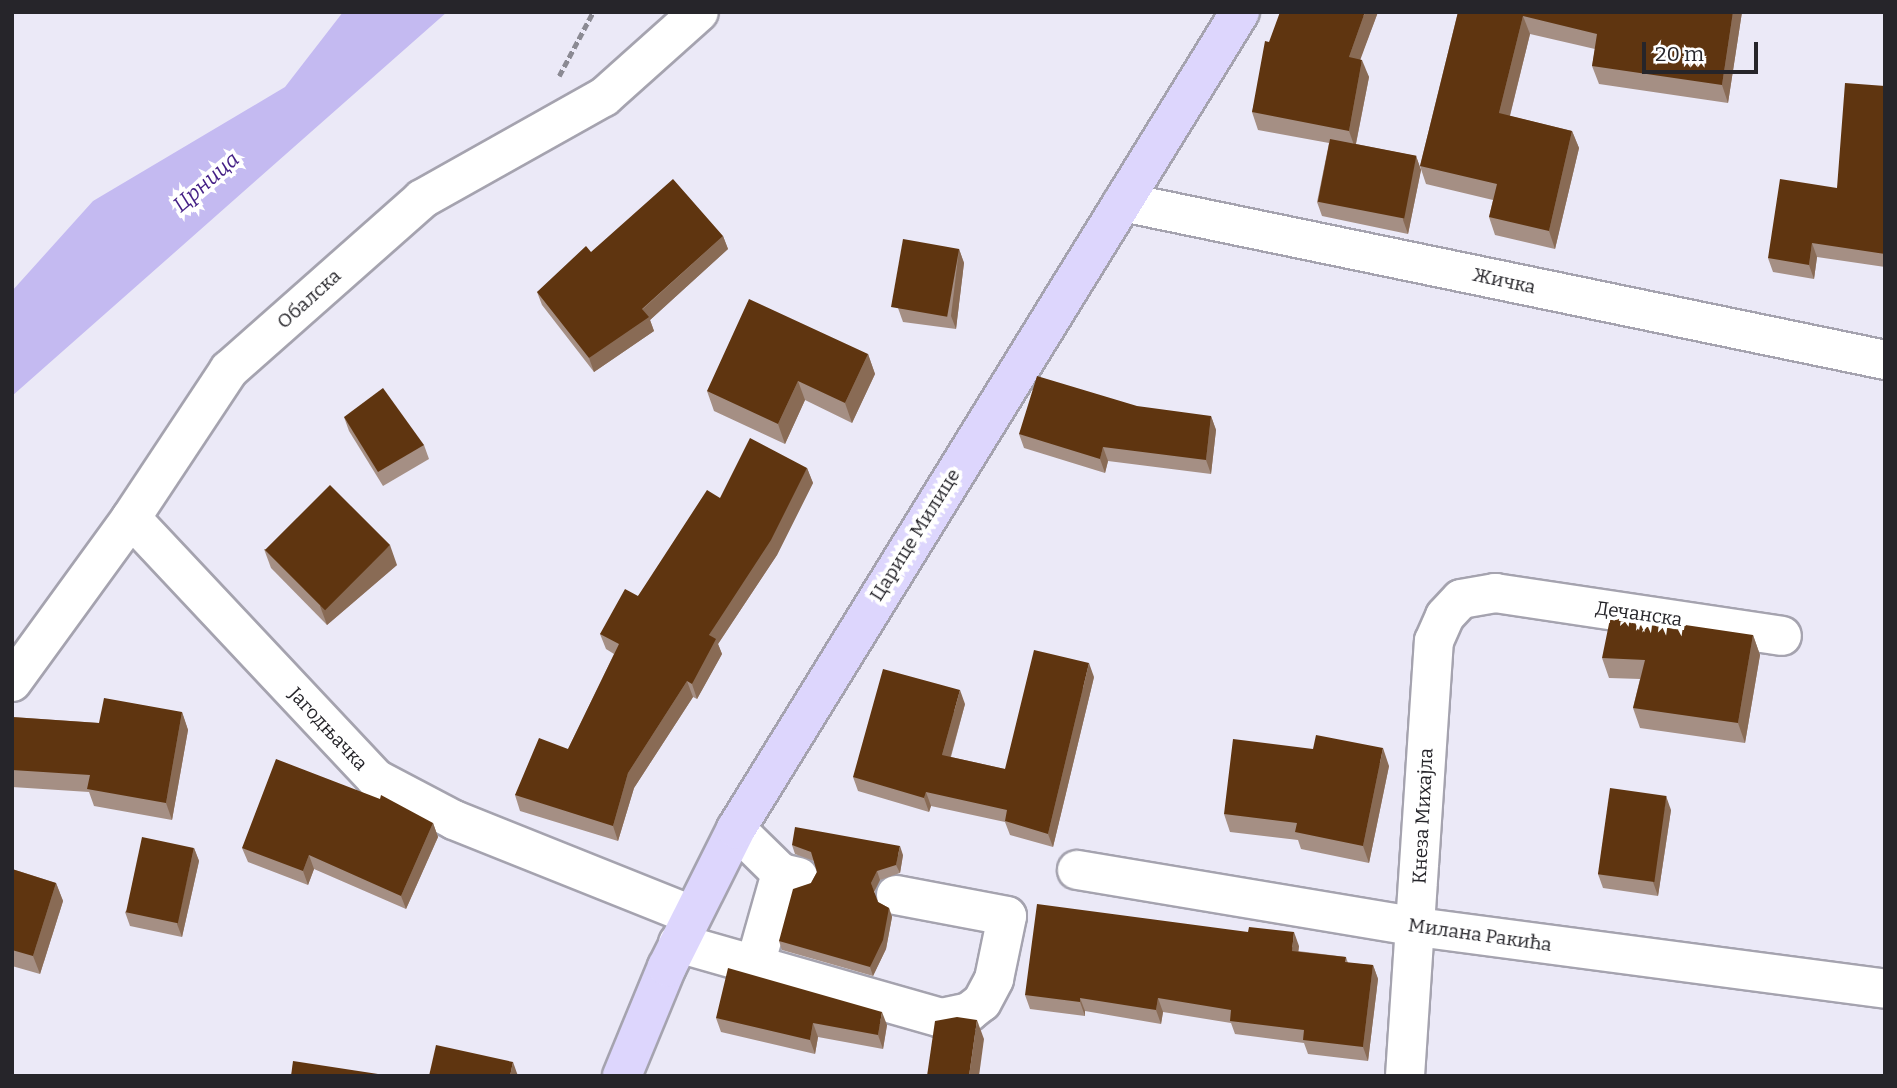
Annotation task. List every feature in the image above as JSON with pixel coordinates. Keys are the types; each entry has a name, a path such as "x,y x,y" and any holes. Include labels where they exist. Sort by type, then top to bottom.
{"main road":[{"name":"Царице Милице","path":"622,1076 685,929 736,829 1240,12"}],"street":[{"name":"Обалска","path":"12,682 131,519 229,370 422,199 604,97 699,12"},
{"name":"Жичка","path":"1123,202 1885,360"},
{"name":"Јагодњачка","path":"131,519 376,779 454,820 755,965 941,1018 969,1012 982,1002 994,979 1007,916 896,895"},
{"name":"Дечанска","path":"1495,593 1782,636"},
{"name":"Кнеза Михајла","path":"1405,1076 1434,640 1445,616 1461,599 1495,593"},
{"path":"736,829 790,875 755,965"},
{"name":"Милана Ракића","path":"1077,870 1417,927 1885,989"}],"path":[{"path":"548,128 551,89 578,48 593,12"}],"water":[{"name":"Црница","path":"343,12 447,12 12,396 12,291 93,201 285,87"}],"building":[{"path":"1280,12 1365,12 1349,57 1362,60 1349,131 1252,112 1265,41 1269,42"},
{"path":"1458,12 1733,12 1722,85 1592,66 1597,34 1523,16 1499,113 1572,131 1549,231 1489,217 1497,184 1420,166"},
{"path":"1845,83 1885,86 1885,254 1812,243 1809,265 1768,258 1780,179 1837,188"},
{"path":"1330,139 1416,156 1404,219 1318,202"},
{"path":"673,179 723,236 642,309 649,317 589,358 537,292 586,246 591,252"},
{"path":"903,239 959,249 947,317 891,307"},
{"path":"749,299 868,354 845,403 798,381 778,424 707,391"},
{"path":"1037,376 1137,406 1211,416 1206,460 1103,447 1100,459 1019,434"},
{"path":"383,388 424,445 378,472 344,417"},
{"path":"750,438 807,468 771,540 709,635 716,639 692,684 687,681 628,773 613,826 515,795 539,738 568,749 619,644 600,634 625,589 638,596 707,490 720,498"},
{"path":"330,485 390,545 325,610 265,550"},
{"path":"1611,614 1753,635 1738,723 1633,708 1645,660 1602,658"},
{"path":"1034,650 1089,663 1048,834 1005,821 1007,810 926,792 924,798 853,777 883,669 960,690 942,755 1005,769"},
{"path":"104,698 182,712 166,803 87,789 90,775 12,770 12,717 99,723"},
{"path":"1316,735 1383,748 1363,846 1295,832 1297,823 1224,814 1233,739 1313,749"},
{"path":"276,759 380,799 381,795 433,823 401,896 309,855 303,871 242,848"},
{"path":"1610,788 1666,796 1654,882 1598,874"},
{"path":"795,827 900,846 896,865 877,871 871,883 878,902 889,908 883,940 870,967 779,941 793,889 811,883 817,872 811,852 792,845"},
{"path":"142,837 194,848 178,923 126,912"},
{"path":"12,869 56,883 33,956 12,950"},
{"path":"1037,904 1248,932 1249,927 1294,932 1292,951 1346,957 1345,962 1373,965 1363,1047 1303,1040 1304,1030 1230,1021 1231,1010 1158,998 1156,1010 1080,998 1080,1002 1025,995"},
{"path":"728,968 882,1012 878,1035 813,1023 810,1040 716,1018"},
{"path":"957,1017 977,1020 969,1076 927,1076 935,1021"},
{"path":"436,1045 513,1062 510,1076 429,1076"},
{"path":"293,1061 391,1076 291,1076"}]}
